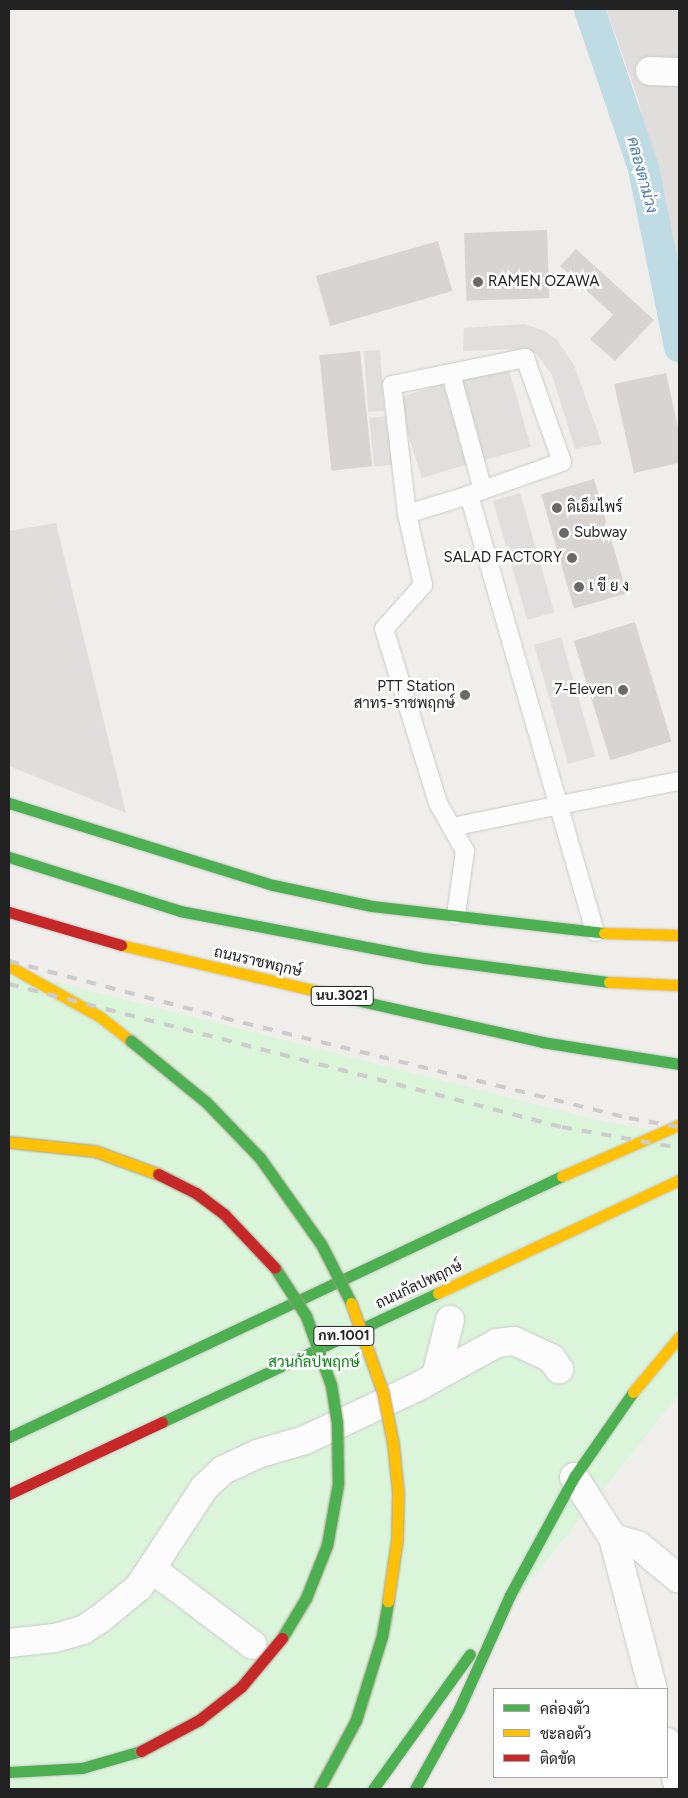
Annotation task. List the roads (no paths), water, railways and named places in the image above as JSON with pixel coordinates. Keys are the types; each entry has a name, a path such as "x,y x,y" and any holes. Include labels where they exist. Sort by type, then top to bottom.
{"main road":[{"path":"9,802 273,885 372,906 595,932 679,935"},
{"path":"9,857 180,912 404,954 616,982 679,985"},
{"name":"ถนนราชพฤกษ์","path":"9,912 137,950 542,1042 679,1064"},
{"path":"9,966 92,1012 206,1102 260,1158 283,1188 321,1244 356,1312 383,1393 393,1444 398,1492 397,1539 382,1636 356,1720 319,1789"},
{"path":"9,1437 588,1163 679,1125"},
{"path":"9,1142 95,1152 142,1166 196,1193 224,1214 269,1259 306,1316 330,1384 337,1423 337,1492 327,1544 306,1598 277,1647 235,1693 199,1720 141,1751 82,1768 9,1772"},
{"name":"ถนนกัลปพฤกษ์","path":"9,1494 679,1180"},
{"path":"415,1789 459,1708 510,1595 574,1477 617,1411 679,1337"},
{"path":"373,1789 510,1595"}],"street":[{"path":"650,71 679,72"},
{"path":"436,1376 450,1320"},
{"path":"9,1643 55,1638 83,1630 139,1587 204,1488 223,1470 257,1454 305,1440 505,1341 514,1341 551,1358 559,1369"},
{"path":"574,1477 613,1538 653,1688"},
{"path":"613,1538 638,1544 679,1579"},
{"path":"152,1569 253,1645"},
{"path":"668,1746 679,1789"}],"lane":[{"path":"407,514 562,462 525,358 392,385 407,514 423,586 384,629 438,803 465,851 456,916"},
{"path":"450,374 476,492 558,806 595,932"},
{"path":"452,828 679,781"}],"waterway":[{"name":"คลองตาม่วง","path":"589,9 643,168 679,346"}],"railway":[{"path":"9,961 224,1018 629,1118 679,1127"},
{"path":"9,984 562,1127 679,1148"}],"place":[{"name":"RAMEN OZAWA","path":"478,282"},
{"name":"ดิเอ็มไพร์","path":"557,508"},
{"name":"Subway","path":"564,533"},
{"name":"SALAD FACTORY","path":"572,558"},
{"name":"เ ขี ย ง","path":"579,587"},
{"name":"7-Eleven","path":"623,690"},
{"name":"PTT Station สาทร-ราชพฤกษ์","path":"465,695"}],"park label":[{"name":"สวนกัลปพฤกษ์","path":"314,1363"}]}
